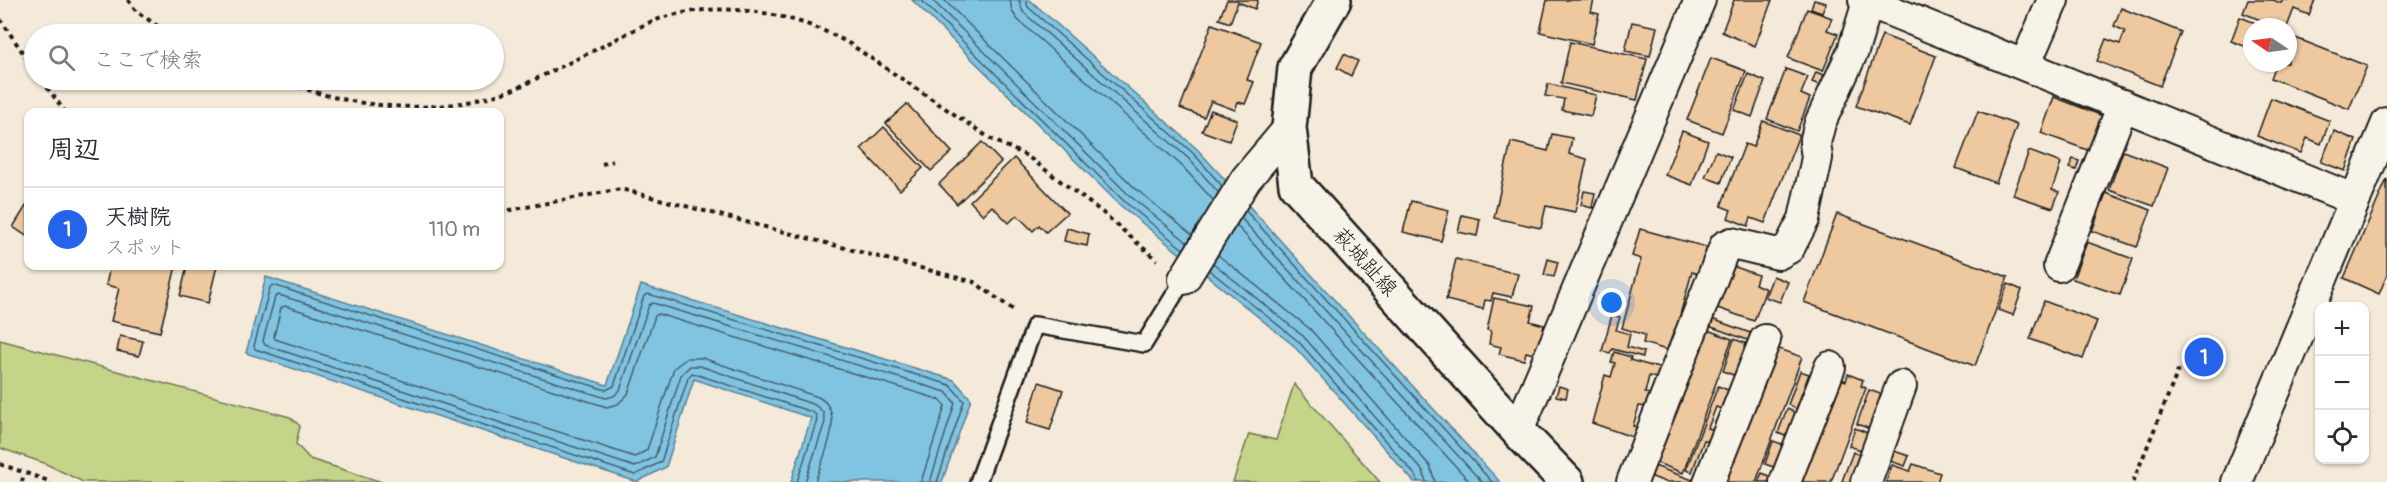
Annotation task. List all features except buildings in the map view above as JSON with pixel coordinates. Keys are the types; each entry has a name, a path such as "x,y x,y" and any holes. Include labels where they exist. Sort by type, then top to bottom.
{"main road":[{"name":"萩城趾線","path":"1334,0 1295,68 1289,128 1296,185 1518,431 1567,482"}],"street":[{"path":"1518,431 1700,0"},
{"path":"2025,66 2053,0"},
{"path":"1632,482 1725,246 1732,243 1778,254 1789,248 1804,219 1817,158 1815,143 1820,123 1853,51 1866,1 2355,200"},
{"path":"2059,266 2124,105"},
{"path":"2237,482 2387,123"},
{"path":"1182,282 1246,179 1289,128"},
{"path":"1709,482 1765,340"},
{"path":"1785,482 1830,367"},
{"path":"1866,482 1901,386"}],"lane":[{"path":"978,482 1035,325 1144,344 1182,282"}],"path":[{"path":"128,0 136,11 155,24"},
{"path":"306,90 363,104 430,106 492,98 664,17 701,9 729,9 763,13 831,33 991,139 1027,156 1102,212 1182,282"},
{"path":"0,19 24,54"},
{"path":"49,90 62,108"},
{"path":"602,164 613,161"},
{"path":"504,211 621,189 974,282 1035,325"},
{"path":"2133,482 2180,366"},
{"path":"0,464 51,482"},
{"path":"22,482 24,474"}],"green space":[{"path":"0,340 290,417 300,426 296,444 310,459 382,482 83,482 44,463 0,448"},
{"path":"1294,384 1380,482 1233,482 1249,434 1276,440"}],"water":[{"path":"912,0 1030,0 1198,150 1500,482 1414,482 1293,345 1121,206"},
{"path":"266,277 607,385 641,285 954,380 971,399 942,482 791,482 811,418 694,379 666,467 637,482 246,353"}],"place":[{"name":"天樹院","path":"2204,357"}]}
